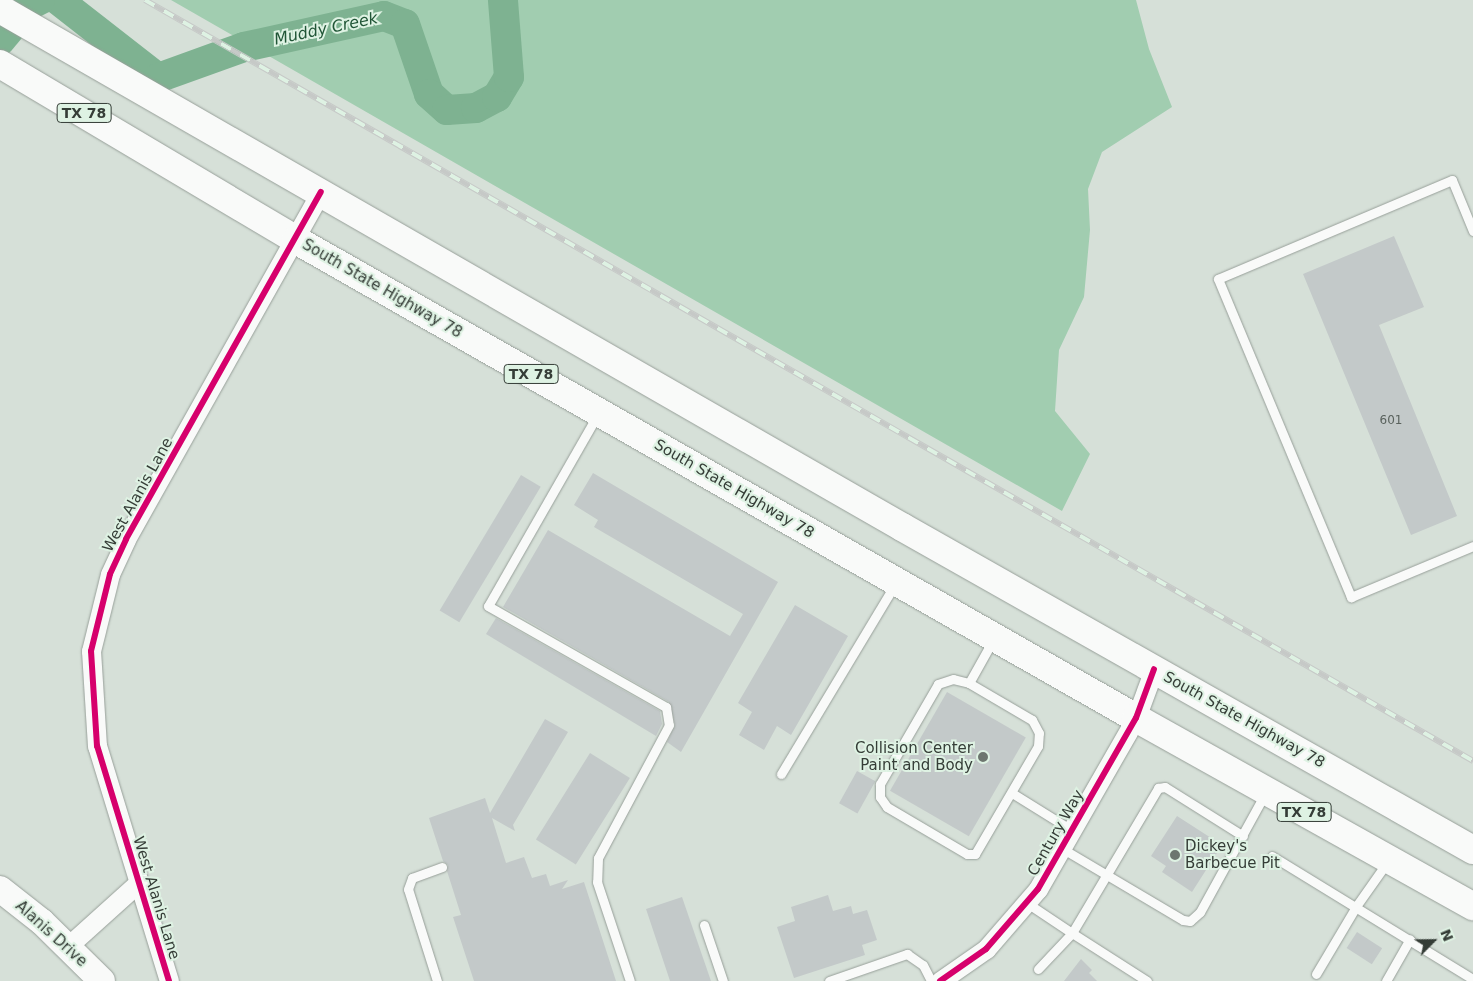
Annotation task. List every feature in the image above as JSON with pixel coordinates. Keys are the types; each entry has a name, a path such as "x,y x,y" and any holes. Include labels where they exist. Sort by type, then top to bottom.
{"main road":[{"name":"South State Highway 78","path":"0,9 1473,850"},
{"name":"South State Highway 78","path":"0,64 296,240 1136,718 1473,906"},
{"name":"Alanis Drive","path":"0,889 67,947 102,981"}],"street":[{"name":"West Alanis Lane","path":"168,981 97,746 91,651 100,606 110,574 126,539 296,240 321,192"},
{"name":"Century Way","path":"940,981 986,949 1028,903 1063,849 1136,718 1154,669"},
{"name":"West Alanis Lane","path":"67,947 138,883"}],"lane":[{"path":"1473,231 1452,180 1218,279 1351,597 1473,546"},
{"path":"599,412 488,606 666,707 669,725 598,858 597,882 630,981"},
{"path":"781,774 896,582"},
{"path":"969,683 995,638"},
{"path":"953,680 969,683 1032,720 1039,733 1038,746 975,854 967,854 887,807 880,797 880,784 938,684 953,680"},
{"path":"1038,969 1072,933 1158,788 1165,787 1242,836"},
{"path":"1063,849 1183,920 1190,921 1200,912 1267,791"},
{"path":"1012,793 1073,830"},
{"path":"1272,856 1357,905 1473,980"},
{"path":"1316,974 1357,905 1389,859"},
{"path":"437,981 408,889 412,878 442,867"},
{"path":"1028,903 1147,981"},
{"path":"704,925 723,981"},
{"path":"1386,981 1410,939"},
{"path":"829,981 907,954 922,965 931,981"}],"green space":[{"path":"171,0 1136,0 1149,49 1172,107 1102,152 1088,189 1090,230 1084,297 1059,350 1055,411 1090,454 1062,511"}],"building":[{"path":"1394,236 1424,307 1379,325 1457,516 1411,535 1303,274"},
{"path":"593,473 778,582 681,752 667,742 675,725 669,702 503,607 548,530 730,636 743,614 594,527 598,520 574,505"},
{"path":"521,475 541,487 459,622 440,610"},
{"path":"795,605 848,636 791,735 777,726 764,750 739,735 752,712 738,703"},
{"path":"496,618 660,711 662,724 656,736 486,634"},
{"path":"947,692 1026,738 969,836 890,791"},
{"path":"545,719 568,732 513,825 515,831 492,818 506,863 524,857 532,878 546,874 550,886 568,880 562,889 584,882 616,981 474,981 453,917 461,915 447,871 448,865 443,861 429,818 485,798 490,813"},
{"path":"590,753 630,778 576,864 536,840"},
{"path":"857,771 875,781 857,814 839,803"},
{"path":"1177,816 1222,845 1192,892 1162,872 1166,866 1151,856"},
{"path":"828,895 833,911 851,906 853,914 867,910 877,940 862,945 865,955 794,978 777,927 795,921 791,907"},
{"path":"682,897 711,981 670,981 646,909"},
{"path":"1357,932 1382,948 1372,964 1347,948"},
{"path":"1081,959 1092,970 1089,973 1097,981 1064,981"}],"waterway":[{"name":"Muddy Creek","path":"0,41 30,5 40,0"},
{"name":"Muddy Creek","path":"58,0 158,78 244,47 384,16 405,24 429,94 447,110 476,108 497,97 509,77 503,0"}],"railway":[{"path":"145,0 1473,761"}],"cycle path":[{"path":"169,981 97,746 91,651 110,574 126,539 321,192"},
{"path":"940,981 986,949 1038,889 1136,718 1154,669"}],"place":[{"name":"Collision Center Paint and Body","path":"983,757"},
{"name":"Dickey's Barbecue Pit","path":"1175,855"}]}
